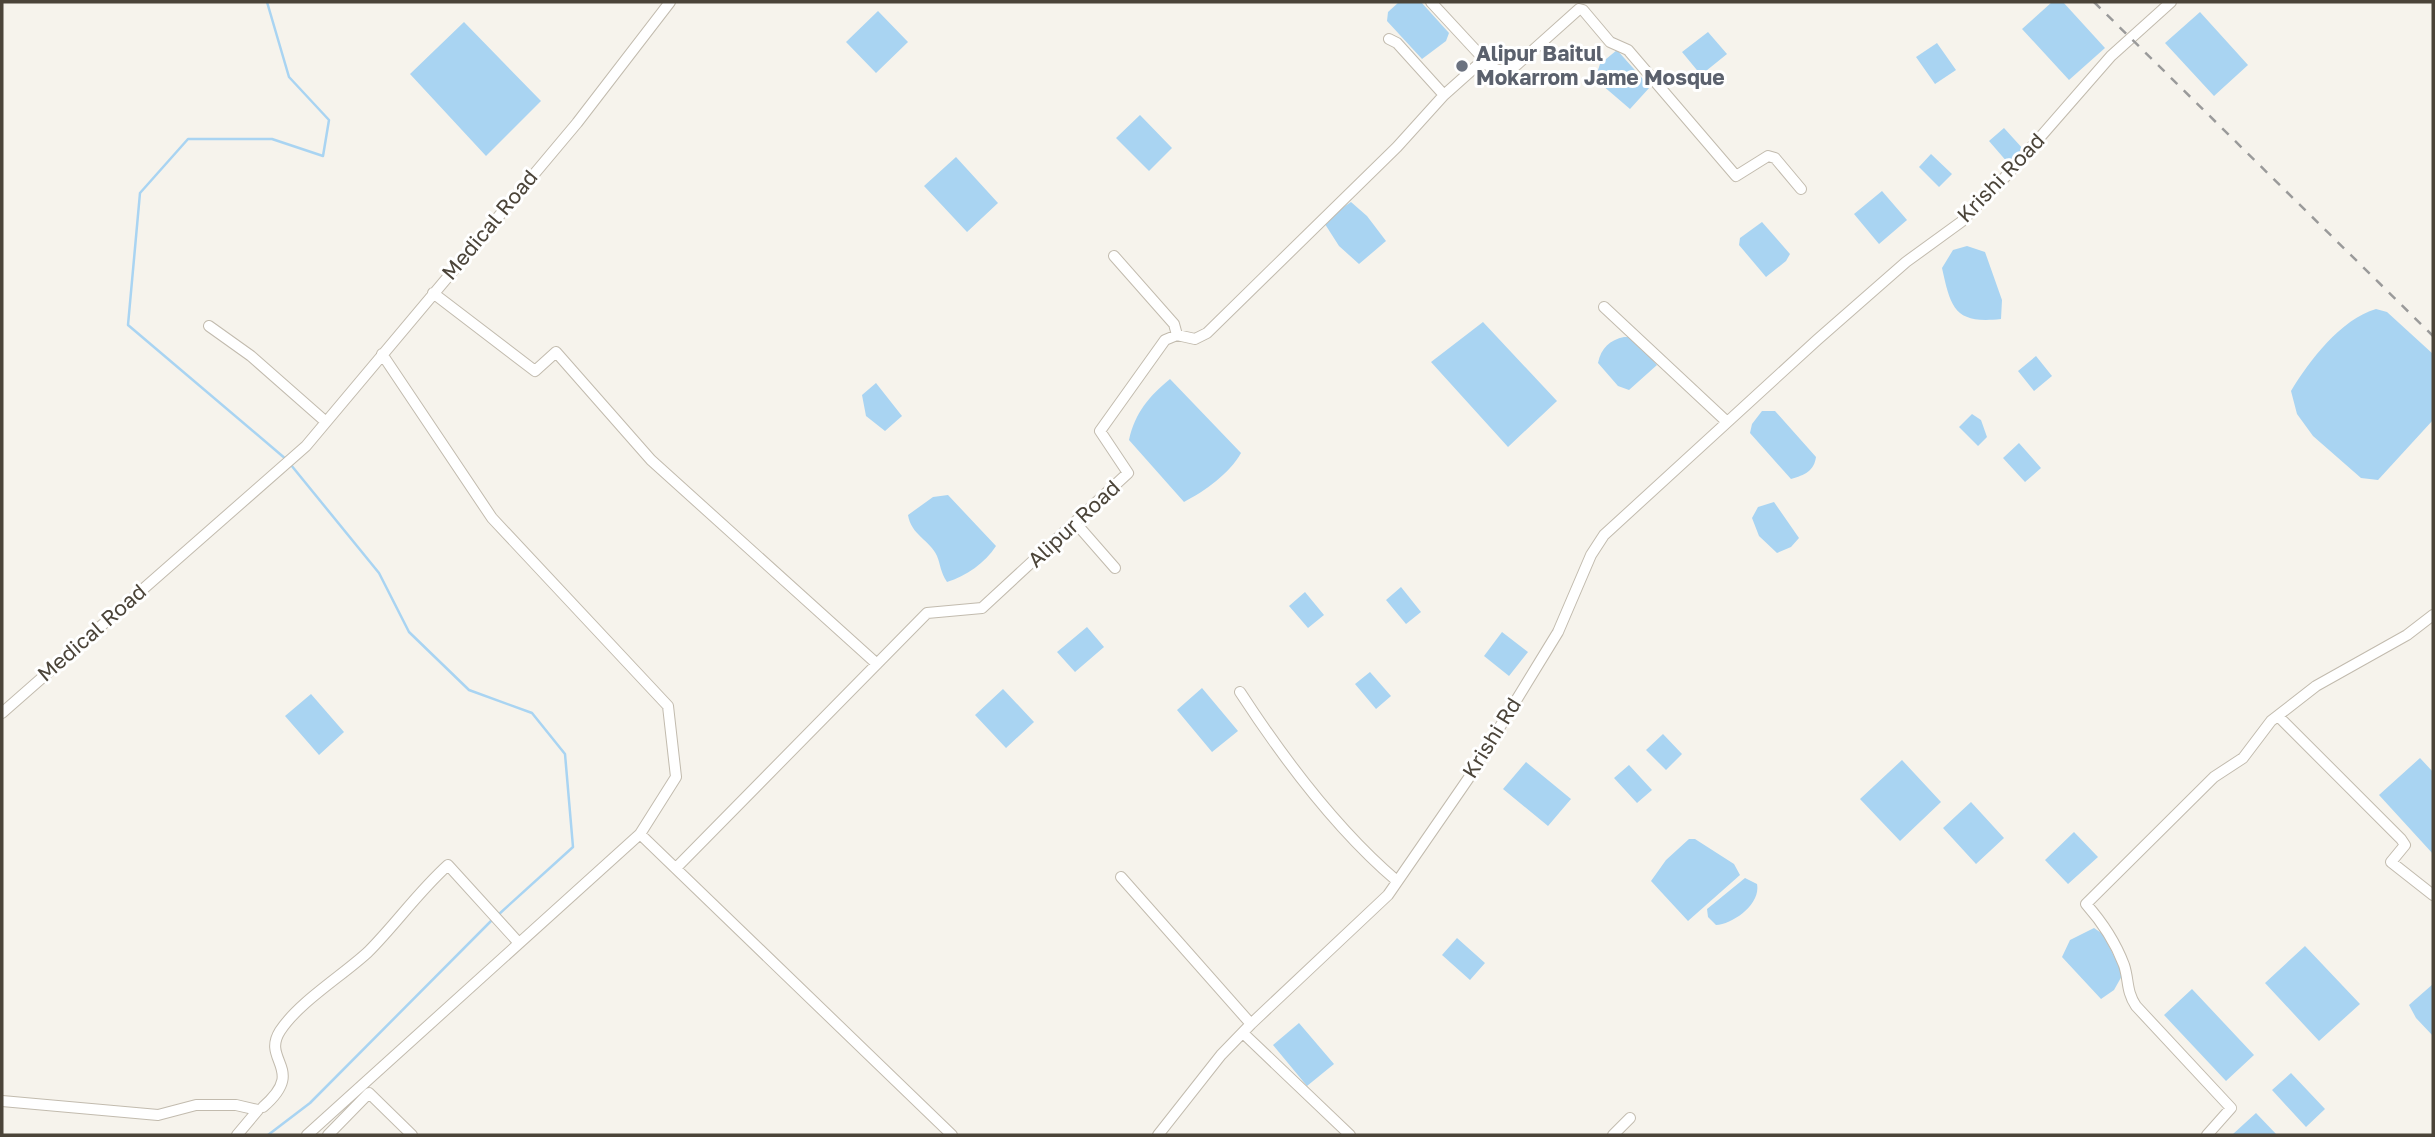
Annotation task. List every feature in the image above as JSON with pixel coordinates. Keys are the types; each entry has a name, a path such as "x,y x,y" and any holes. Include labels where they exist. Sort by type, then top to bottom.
{"street":[{"name":"Medical Road","path":"2,713 306,446 577,123 670,2"},
{"path":"1114,256 1174,324 1177,335 1195,339 1207,333 1397,146 1444,95 1481,62 1481,56 1431,2"},
{"name":"Krishi Road","path":"1817,340 1906,262 1961,222 2008,174 2111,56 2171,2"},
{"path":"1481,62 1498,70 1511,69 1579,9 1583,10 1610,42 1628,50 1736,176 1768,156 1775,158 1801,189"},
{"path":"1389,39 1397,43 1444,95"},
{"path":"433,293 535,371 556,352 651,460 877,664"},
{"path":"1604,307 1726,421"},
{"path":"209,326 251,356 326,422"},
{"name":"Alipur Road","path":"676,868 927,613 982,608 1128,473 1100,431 1155,352 1166,340 1177,335"},
{"name":"Krishi Rd","path":"1158,1135 1221,1055 1388,895 1468,779 1558,632 1591,555 1604,535 1817,340"},
{"path":"307,1135 640,834 676,777 668,706 492,519 382,354"},
{"path":"1073,524 1080,528 1115,568"},
{"path":"2207,1135 2231,1108 2148,1021 2131,998 2121,958 2105,925 2086,904 2214,777 2243,758 2278,716 2316,686 2407,635 2433,615"},
{"path":"1240,692 1276,748 1305,784 1397,881"},
{"path":"2278,716 2401,839 2405,845 2391,862 2433,895"},
{"path":"640,834 951,1135"},
{"path":"263,1107 279,1093 284,1082 275,1044 279,1033 292,1016 370,949 431,880 448,865 487,905 518,943"},
{"path":"1121,877 1247,1028 1350,1135"},
{"path":"328,1135 369,1093 412,1135"},
{"path":"2,1101 158,1115 196,1105 236,1105 257,1110 237,1135"},
{"path":"1613,1135 1630,1118"}],"water":[{"path":"1399,2 1421,2 1449,33 1446,41 1422,59 1387,21 1388,12"},
{"path":"2052,2 2063,2 2105,48 2069,80 2022,29"},
{"path":"878,11 908,42 876,73 846,42"},
{"path":"2200,12 2248,65 2214,96 2165,43"},
{"path":"464,22 541,101 486,156 410,74"},
{"path":"1708,32 1727,54 1701,75 1682,52"},
{"path":"1937,43 1956,70 1935,84 1916,57"},
{"path":"1617,50 1650,87 1630,109 1595,79 1600,64"},
{"path":"1140,115 1172,148 1149,171 1116,138"},
{"path":"2004,128 2024,150 2008,163 1989,141"},
{"path":"1931,154 1952,174 1939,187 1919,167"},
{"path":"956,157 998,203 967,232 924,186"},
{"path":"1882,191 1907,220 1879,244 1854,214"},
{"path":"1351,202 1367,216 1386,241 1359,264 1339,246 1323,221"},
{"path":"1762,222 1790,254 1786,261 1766,277 1739,245 1740,238"},
{"path":"1967,246 1985,252 2002,300 2001,319 1986,320 1964,316 1952,303 1942,268 1953,250"},
{"path":"2376,309 2387,312 2433,354 2433,420 2378,480 2361,478 2313,436 2297,414 2291,391 2307,367 2338,331 2363,314"},
{"path":"1483,322 1557,401 1508,447 1431,362"},
{"path":"1624,337 1632,337 1657,365 1629,390 1618,386 1598,363 1607,346"},
{"path":"2036,356 2052,376 2034,391 2018,371"},
{"path":"1170,379 1241,453 1216,481 1184,502 1129,440 1135,421 1144,406"},
{"path":"876,383 902,416 885,431 866,416 862,395"},
{"path":"1762,411 1775,411 1816,457 1808,472 1791,479 1750,433 1752,424"},
{"path":"1972,414 1981,420 1987,437 1978,446 1959,427"},
{"path":"2019,443 2041,468 2025,482 2003,458"},
{"path":"948,495 996,546 974,568 947,582 934,550 913,528 908,515 933,497"},
{"path":"1774,502 1799,538 1791,547 1777,553 1759,536 1752,518 1758,507"},
{"path":"1401,587 1421,612 1406,624 1386,600"},
{"path":"1305,592 1324,615 1308,628 1289,606"},
{"path":"1087,627 1104,647 1075,672 1057,652"},
{"path":"1502,632 1528,652 1509,676 1484,656"},
{"path":"1370,672 1391,696 1376,709 1355,684"},
{"path":"1202,688 1238,731 1212,752 1177,710"},
{"path":"1003,689 1034,722 1006,748 975,715"},
{"path":"311,694 344,732 319,755 285,716"},
{"path":"1663,734 1682,754 1666,770 1646,750"},
{"path":"2420,758 2433,772 2433,854 2379,795"},
{"path":"1902,760 1941,802 1900,841 1860,799"},
{"path":"1526,762 1571,799 1548,826 1503,789"},
{"path":"1629,765 1652,790 1637,803 1614,778"},
{"path":"1971,802 2004,838 1976,864 1943,828"},
{"path":"2074,832 2098,857 2068,884 2045,860"},
{"path":"1689,839 1695,839 1734,864 1740,875 1688,921 1651,881 1666,860"},
{"path":"1745,878 1757,884 1755,899 1737,917 1716,925 1708,917 1707,909"},
{"path":"2094,928 2103,934 2123,974 2114,990 2101,999 2062,957 2070,940"},
{"path":"1457,938 1485,963 1470,980 1442,955"},
{"path":"2305,946 2360,1004 2319,1041 2265,983"},
{"path":"2433,984 2433,1036 2416,1018 2409,1005"},
{"path":"2192,989 2254,1055 2226,1081 2164,1015"},
{"path":"1299,1023 1334,1064 1307,1086 1273,1045"},
{"path":"2291,1073 2325,1109 2306,1127 2272,1090"},
{"path":"2256,1113 2277,1135 2233,1134"}],"waterway":[{"path":"267,2 289,77 329,120 323,156 272,139 188,139 140,193 128,325 287,460"},
{"path":"291,465 379,573 409,632 469,690 532,713 565,754 573,847 498,915"},
{"path":"268,1135 310,1103 493,919"}],"railway":[{"path":"2094,2 2433,336"}],"place":[{"name":"Alipur Baitul Mokarrom Jame Mosque","path":"1462,66"}]}
